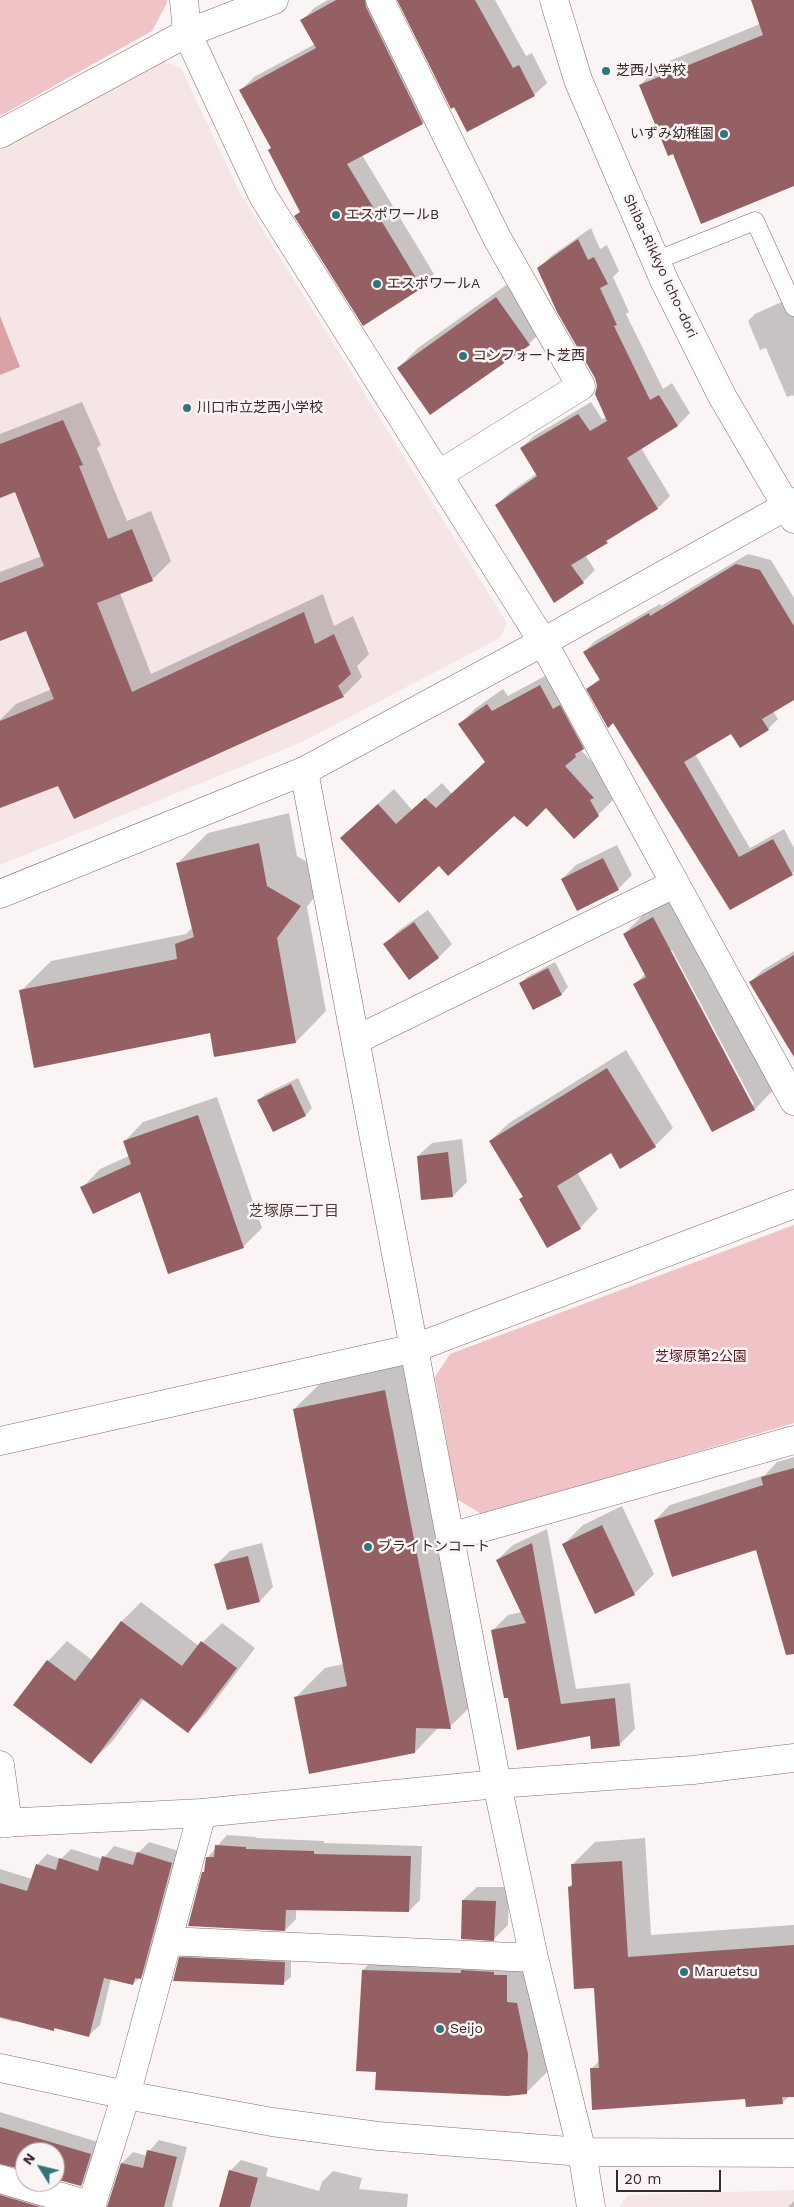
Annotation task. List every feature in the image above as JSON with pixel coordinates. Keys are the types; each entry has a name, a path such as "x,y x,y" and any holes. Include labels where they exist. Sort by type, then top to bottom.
{"street":[{"path":"184,0 187,33 263,196 543,642 794,1101"},
{"path":"0,134 187,33 274,0"},
{"path":"380,0 498,238 581,386 438,475"},
{"name":"Shiba-Rikkyo Icho-dori","path":"554,0 578,80 655,261 722,396 792,509"},
{"path":"0,894 304,771 792,509"},
{"path":"304,771 498,1784 534,1958 582,2152 591,2207"},
{"path":"356,1040 674,884"},
{"path":"0,1441 415,1348 794,1204"},
{"path":"450,1537 794,1440"},
{"path":"0,1765 4,1823 202,1813 498,1784 693,1770 794,1758"},
{"path":"0,2179 92,2206 126,2096 202,1813"},
{"path":"168,1941 534,1958"},
{"path":"0,2068 126,2096 272,2122 378,2136 582,2152 794,2153"}],"lane":[{"path":"655,261 755,221 794,307"}],"shaded area":[{"name":"川口市立芝西小学校","path":"160,60 181,68 240,193 507,623 500,638 302,742 0,865 0,150"},
{"path":"0,316 20,367 0,375"},
{"path":"794,2190 794,2207 620,2207 628,2195"}],"green space":[{"path":"0,0 167,0 167,3 152,31 0,116"},
{"name":"芝塚原第2公園","path":"794,1225 794,1423 483,1515 457,1499 435,1377 450,1354"}],"building":[{"path":"336,0 365,0 366,7 423,124 347,164 422,288 363,326 294,216 300,212 268,150 271,148 239,90 316,48 300,20"},
{"path":"397,0 475,0 513,68 519,65 535,96 467,132 454,107 451,109"},
{"name":"いずみ幼稚園","path":"751,0 794,0 794,186 701,224 673,154 668,156 639,85 763,35"},
{"path":"578,239 588,260 594,257 608,284 600,288 617,325 614,326 650,400 659,395 678,426 627,458 658,509 606,541 608,543 571,565 584,583 554,603 495,505 537,476 520,448 578,414 590,431 607,421 595,394 597,386 595,378 557,312 537,268"},
{"name":"コンフォート芝西","path":"496,297 530,345 430,415 397,368"},
{"path":"63,420 83,465 79,466 108,539 132,529 153,581 97,603 132,692 304,612 315,644 334,634 351,674 338,686 344,697 74,819 58,786 0,808 0,721 54,699 26,631 0,641 0,583 44,566 15,492 0,498 0,444"},
{"path":"736,564 760,570 794,626 794,700 762,719 769,730 740,748 731,734 684,762 739,857 773,839 793,875 730,910 613,723 608,728 586,689 600,680 583,652 649,613 650,616"},
{"path":"540,685 553,709 560,705 584,749 575,754 576,757 565,766 594,798 590,800 599,816 574,839 546,808 527,827 514,816 448,876 439,866 399,903 340,838 378,804 396,824 425,798 436,808 485,762 458,724 487,704 492,711"},
{"path":"259,843 267,886 301,906 277,938 296,1043 214,1057 210,1033 34,1068 19,990 177,959 175,944 194,937 176,863"},
{"path":"603,858 619,890 577,911 561,879"},
{"path":"653,917 755,1110 712,1132 633,984 646,977 623,934"},
{"path":"414,922 439,958 409,980 383,944"},
{"path":"794,955 794,1057 749,982"},
{"path":"548,968 562,995 533,1010 519,983"},
{"path":"607,1068 656,1147 620,1169 611,1153 557,1186 581,1229 547,1248 519,1199 523,1197 489,1141"},
{"path":"291,1084 306,1116 273,1132 257,1100"},
{"path":"198,1115 244,1248 168,1274 140,1192 93,1214 80,1187 131,1164 123,1141"},
{"path":"448,1152 453,1197 421,1200 417,1156"},
{"name":"ブライトンコート","path":"385,1390 451,1729 416,1728 415,1753 309,1774 294,1697 347,1686 293,1409"},
{"path":"794,1468 794,1654 786,1655 756,1550 672,1577 654,1520 763,1485 761,1477"},
{"path":"602,1525 635,1595 595,1614 562,1544"},
{"path":"532,1543 561,1704 615,1698 620,1746 591,1749 590,1736 517,1750 508,1698 504,1698 491,1630 526,1623 496,1560"},
{"path":"248,1556 260,1602 227,1610 214,1564"},
{"path":"121,1621 182,1666 201,1641 237,1668 188,1733 141,1698 91,1764 13,1705 47,1660 75,1681"},
{"path":"215,1845 246,1847 246,1849 314,1851 314,1854 411,1856 409,1912 286,1910 285,1931 188,1926 202,1872 204,1872 206,1857 214,1857"},
{"path":"137,1852 172,1863 141,1979 135,1978 133,1985 104,1978 89,2037 54,2028 54,2031 0,2017 0,1883 27,1891 36,1864 56,1870 59,1858 98,1871 102,1856 133,1865"},
{"name":"Maruetsu","path":"622,1861 628,1957 794,1945 794,2097 782,2097 783,2104 746,2107 745,2099 592,2110 590,2068 599,2068 594,1988 574,1989 568,1887 572,1886 571,1864"},
{"path":"462,1900 496,1901 494,1941 461,1939"},
{"path":"179,1957 285,1962 284,1985 173,1981"},
{"name":"Seijo","path":"362,1970 461,1973 461,1970 494,1972 494,1975 507,1975 507,2002 517,2003 528,2054 527,2094 507,2096 375,2090 376,2072 356,2071"},
{"path":"0,2127 51,2142 15,2142 15,2168 0,2164"},
{"path":"65,2146 91,2154 81,2186 65,2182"},
{"path":"147,2150 177,2157 164,2207 107,2207 121,2163 143,2168"},
{"path":"229,2170 258,2178 250,2207 219,2207"},
{"path":"0,2195 40,2207 0,2207"}],"place":[{"name":"芝西小学校","path":"606,71"},
{"name":"いずみ幼稚園","path":"724,134"},
{"name":"エスポワールB","path":"336,215"},
{"name":"エスポワールA","path":"377,284"},
{"name":"コンフォート芝西","path":"463,356"},
{"name":"川口市立芝西小学校","path":"187,408"},
{"name":"ブライトンコート","path":"368,1547"},
{"name":"Maruetsu","path":"684,1972"},
{"name":"Seijo","path":"440,2029"}],"district":[{"name":"芝塚原二丁目","path":"294,1212"}]}
